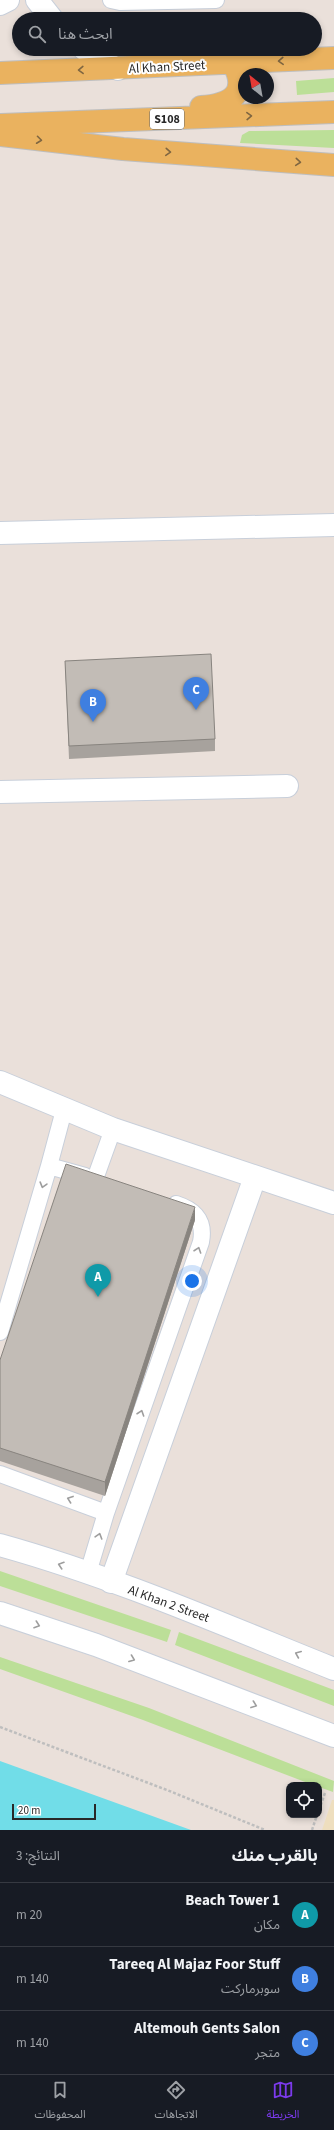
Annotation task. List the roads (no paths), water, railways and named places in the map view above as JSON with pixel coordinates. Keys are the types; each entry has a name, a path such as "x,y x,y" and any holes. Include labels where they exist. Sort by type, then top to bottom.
{"main road":[{"name":"Al Khan Street","path":"0,73 118,69 334,58"},
{"path":"83,122 119,112 213,106 228,102 236,94 240,84 240,77 233,63"},
{"name":"S108","path":"0,125 333,113"},
{"path":"0,135 123,149 334,165"}],"street":[{"path":"0,4 8,0"},
{"path":"38,0 47,12"},
{"path":"94,56 118,69"},
{"path":"0,533 334,525"},
{"path":"0,792 287,786"},
{"path":"0,1082 64,1110 113,1129 334,1203"},
{"path":"111,1582 255,1177"},
{"name":"Al Khan 2 Street","path":"0,1545 88,1573 227,1625 334,1669"},
{"path":"0,1613 96,1646 334,1736"}],"lane":[{"path":"111,0 120,2 216,0"},
{"path":"0,1332 64,1110"},
{"path":"49,1166 103,1181 113,1129"},
{"path":"88,1573 106,1513 202,1237 202,1224 195,1213 185,1207 162,1200"},
{"path":"0,1474 106,1513"}],"water":[{"path":"0,1761 191,1830 0,1830"}],"place":[{"name":"Altemouh Gents Salon","path":"196,710"},
{"name":"Tareeq Al Majaz Foor Stuff","path":"93,722"},
{"name":"Beach Tower 1","path":"98,1297"}]}
